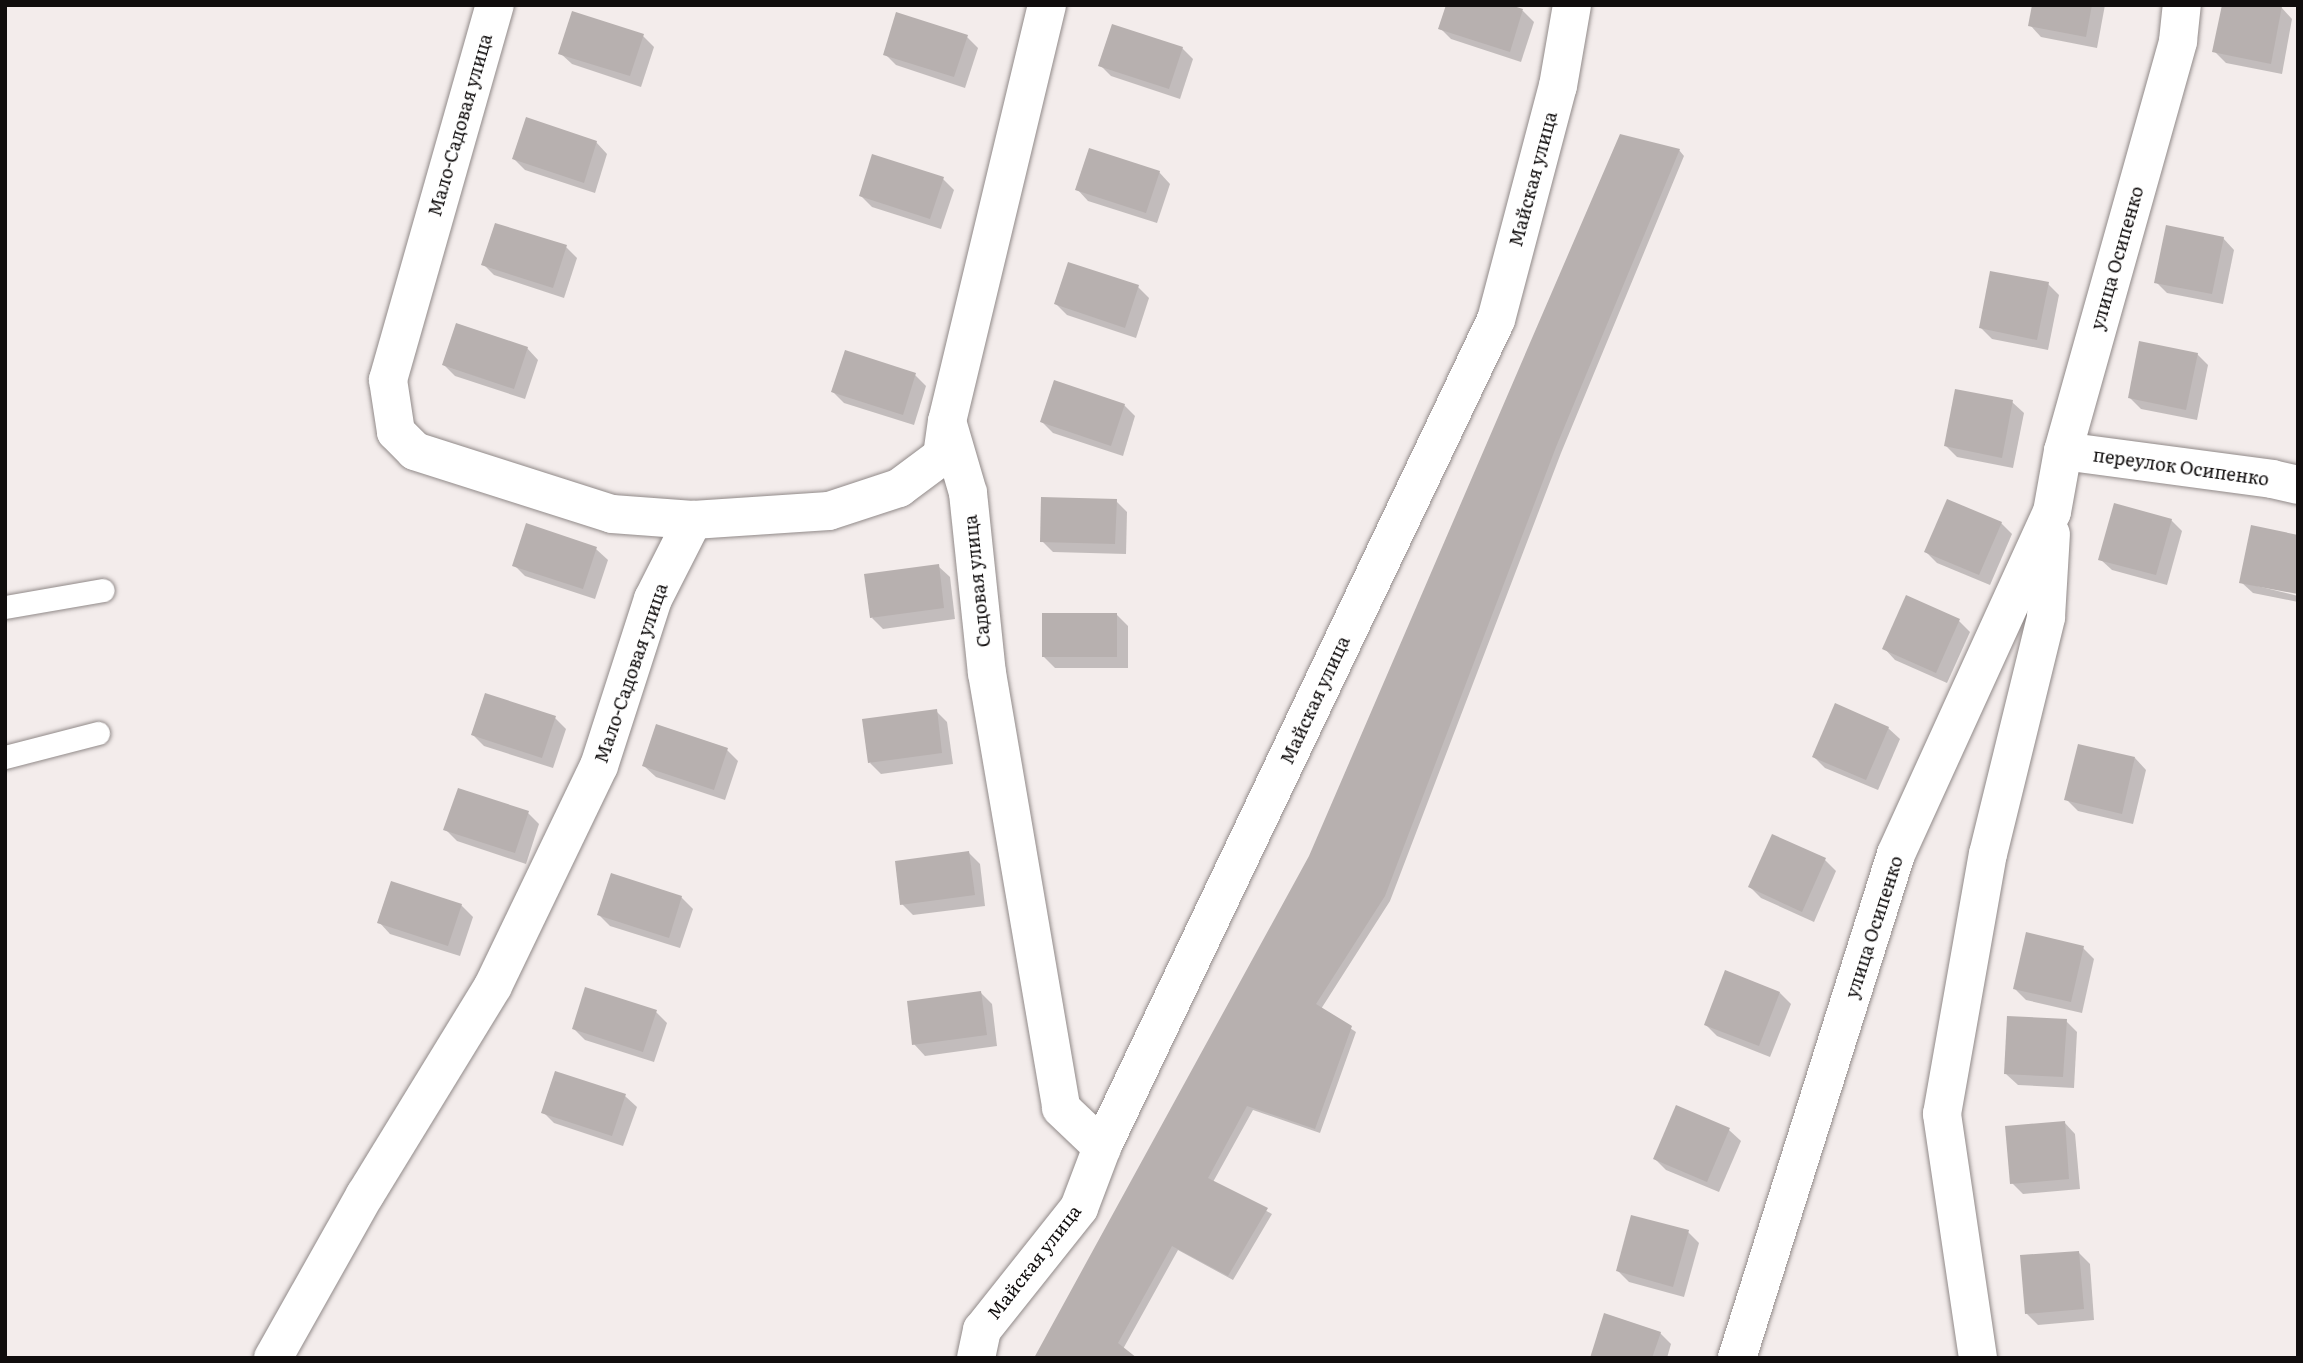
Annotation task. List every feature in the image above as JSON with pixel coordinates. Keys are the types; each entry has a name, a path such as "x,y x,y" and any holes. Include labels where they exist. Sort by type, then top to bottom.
{"street":[{"name":"Мало-Садовая улица","path":"273,1358 365,1195 493,986 600,766 653,599 693,520 612,514 415,451 396,432 388,380 495,5"},
{"name":"Садовая улица","path":"1047,5 947,421 968,493 987,673 1061,1108 1102,1147"},
{"name":"Майская улица","path":"976,1358 982,1330 1079,1208 1102,1147 1496,320 1558,86 1572,5"},
{"name":"улица Осипенко","path":"1978,1358 1942,1114 1988,854 2046,617 2052,512 2063,451 2178,41 2182,5"},
{"path":"693,520 829,511 899,488 942,456 947,421"},
{"name":"переулок Осипенко","path":"2063,451 2272,479 2298,485"},
{"name":"улица Осипенко","path":"1737,1358 1896,854 2052,512"}],"lane":[{"path":"5,607 103,590"},
{"path":"5,757 98,733"}],"building":[{"path":"1446,5 1510,5 1523,9 1510,52 1438,29"},
{"path":"2032,5 2092,5 2086,37 2028,26"},
{"path":"2222,5 2282,6 2271,64 2212,52"},
{"path":"572,11 644,34 630,76 558,54"},
{"path":"896,12 968,35 954,77 883,55"},
{"path":"1112,24 1183,47 1169,89 1098,66"},
{"path":"526,117 597,141 584,183 512,159"},
{"path":"1620,134 1680,149 1556,447 1385,896 1316,1004 1352,1026 1315,1129 1247,1106 1208,1178 1268,1208 1228,1276 1172,1246 1118,1343 1137,1358 1034,1358 1309,856"},
{"path":"1089,148 1160,171 1146,213 1075,190"},
{"path":"872,154 944,177 930,219 859,196"},
{"path":"495,223 567,245 553,288 481,265"},
{"path":"2166,225 2224,237 2212,294 2154,283"},
{"path":"1068,262 1139,285 1125,328 1054,304"},
{"path":"1990,271 2049,282 2037,340 1979,328"},
{"path":"456,323 528,347 514,389 442,365"},
{"path":"2139,341 2198,353 2186,410 2128,398"},
{"path":"845,350 916,373 903,415 831,392"},
{"path":"1054,380 1125,404 1111,446 1040,422"},
{"path":"1955,389 2013,400 2002,458 1944,446"},
{"path":"1041,497 1117,499 1115,544 1040,542"},
{"path":"1947,499 2002,522 1979,575 1924,552"},
{"path":"2114,503 2172,519 2156,575 2098,560"},
{"path":"526,523 597,547 583,589 512,566"},
{"path":"2251,525 2298,535 2298,594 2239,583"},
{"path":"939,564 944,608 870,618 864,574"},
{"path":"1906,595 1960,619 1936,673 1882,649"},
{"path":"1042,613 1117,613 1117,657 1042,657"},
{"path":"485,693 556,716 542,758 471,735"},
{"path":"1835,703 1889,727 1866,780 1812,757"},
{"path":"937,709 942,753 868,763 862,719"},
{"path":"656,724 728,748 714,790 642,766"},
{"path":"2078,744 2135,757 2122,814 2064,800"},
{"path":"458,788 529,811 515,853 443,830"},
{"path":"1772,834 1826,858 1802,912 1748,887"},
{"path":"969,851 975,895 900,905 895,861"},
{"path":"611,873 682,896 669,938 597,915"},
{"path":"391,881 462,904 448,946 377,923"},
{"path":"2026,932 2084,946 2071,1002 2013,989"},
{"path":"1725,970 1780,992 1759,1046 1704,1025"},
{"path":"585,987 657,1010 643,1052 572,1029"},
{"path":"981,991 987,1035 912,1045 907,1001"},
{"path":"2007,1016 2067,1019 2063,1077 2004,1074"},
{"path":"555,1071 626,1094 612,1136 541,1113"},
{"path":"1676,1105 1730,1128 1707,1182 1653,1159"},
{"path":"2065,1121 2069,1179 2010,1184 2005,1126"},
{"path":"1631,1215 1689,1230 1673,1287 1616,1271"},
{"path":"2079,1251 2084,1309 2025,1314 2020,1255"},
{"path":"1604,1313 1661,1332 1652,1358 1590,1358"}]}
